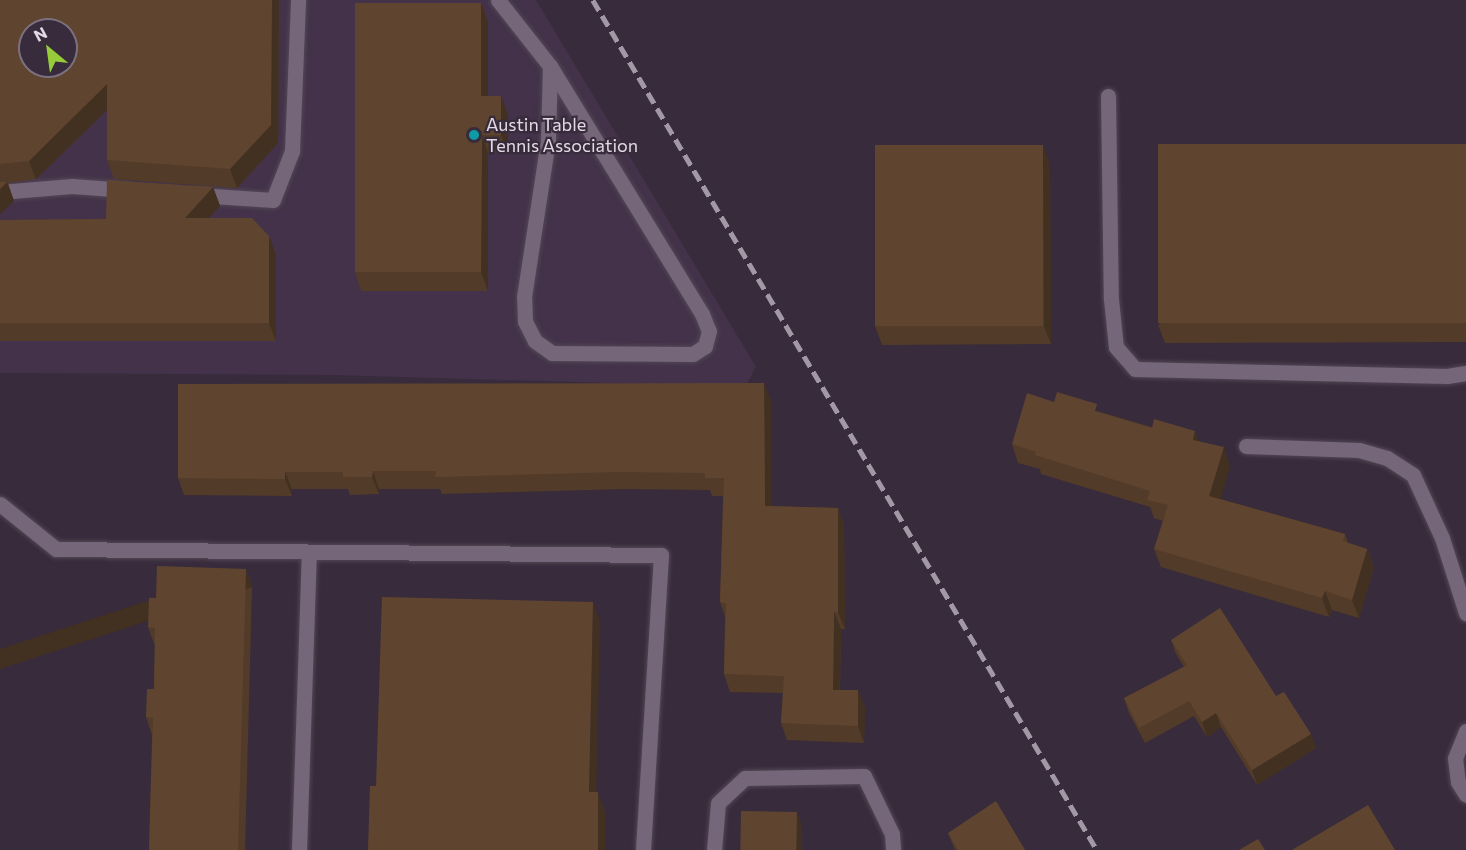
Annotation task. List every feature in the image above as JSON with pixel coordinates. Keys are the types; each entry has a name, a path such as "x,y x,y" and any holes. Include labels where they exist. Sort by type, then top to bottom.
{"street":[{"path":"178,193 273,200 292,151 298,0"},
{"path":"498,0 550,66 702,314 709,331 705,346 693,354 552,352 535,341 525,321 525,297 548,141 550,66"},
{"path":"1108,96 1111,299 1116,346 1135,369 1447,376 1466,373"},
{"path":"0,192 72,186 143,191"},
{"path":"1246,446 1359,450 1387,458 1413,476 1442,538 1466,613"},
{"path":"0,504 56,549 661,555 643,850"},
{"path":"299,850 309,552"},
{"path":"1466,731 1455,758 1458,782 1466,795"},
{"path":"714,850 718,803 745,778 864,776 892,834 893,850"}],"shaded area":[{"path":"0,0 536,0 756,367 745,387 334,375 0,373"}],"building":[{"path":"0,0 272,0 271,125 230,169 107,160 107,84 29,161 0,164"},
{"path":"355,3 481,3 481,96 501,96 501,135 482,135 481,272 355,272"},
{"path":"1158,144 1466,144 1466,323 1158,323"},
{"path":"875,145 1043,145 1043,326 875,326"},
{"path":"107,180 213,187 185,218 252,218 269,236 269,323 0,323 0,220 106,219"},
{"path":"0,182 7,182 0,189"},
{"path":"764,383 765,506 838,508 838,612 834,612 833,690 858,690 858,726 781,723 784,676 724,674 726,603 720,602 724,478 705,478 705,473 618,472 435,477 436,471 373,471 372,477 343,477 343,472 285,472 285,479 178,478 178,384"},
{"path":"1057,392 1097,404 1095,411 1152,428 1154,419 1195,431 1193,440 1224,447 1209,496 1345,534 1343,541 1367,549 1352,600 1325,591 1322,598 1154,549 1168,505 1147,500 1150,491 1035,455 1036,452 1012,444 1027,393 1054,402"},
{"path":"157,566 246,569 238,850 149,850 153,718 146,717 147,689 154,689 155,628 148,627 149,598 156,598"},
{"path":"382,597 593,602 589,792 598,792 598,850 368,850 370,786 376,786"},
{"path":"1220,608 1276,696 1284,692 1311,734 1252,770 1216,713 1202,722 1189,701 1139,728 1124,698 1187,665 1171,640"},
{"path":"996,801 1025,850 958,850 948,833"},
{"path":"1368,805 1395,850 1292,850"},
{"path":"741,811 797,812 796,850 740,850"},
{"path":"1258,839 1265,850 1239,850"}],"railway":[{"path":"593,0 1097,850"}],"place":[{"name":"Austin Table Tennis Association","path":"474,135"}]}
